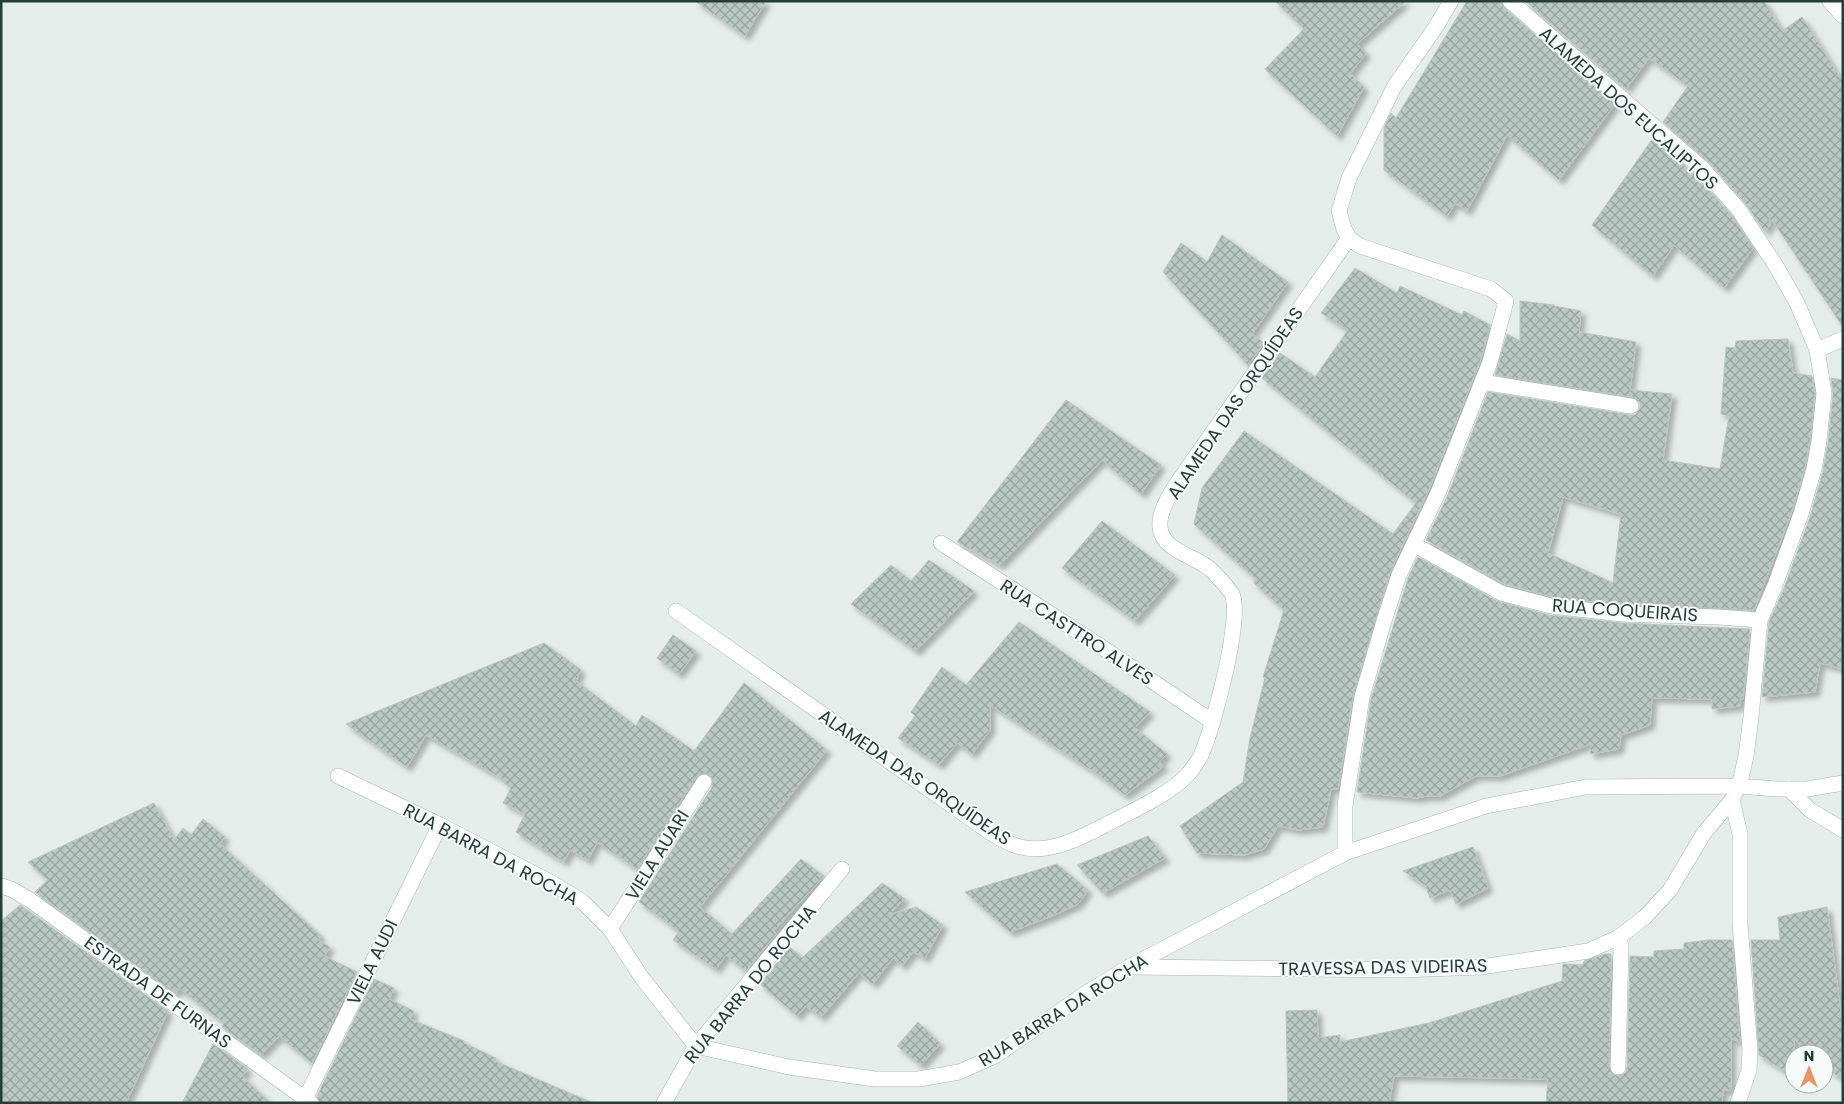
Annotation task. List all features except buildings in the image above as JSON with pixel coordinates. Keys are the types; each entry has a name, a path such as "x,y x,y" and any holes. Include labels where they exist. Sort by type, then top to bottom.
{"street":[{"path":"1345,852 1345,806 1364,691 1384,621 1399,575 1415,545 1438,493 1490,362 1506,301 1491,290 1360,246 1349,238 1344,229 1339,211 1349,178 1394,87 1437,25 1451,1"},
{"name":"ALAMEDA DOS EUCALIPTOS","path":"1510,1 1703,169 1727,196 1739,210 1776,266 1797,303 1817,350 1824,393 1814,469 1796,528 1760,620 1752,717 1746,756 1735,793"},
{"name":"ALAMEDA DAS ORQUÍDEAS","path":"676,611 991,833 1014,845 1028,848 1064,844 1131,812 1173,787 1189,773 1202,754 1220,698 1234,624 1235,609 1232,594 1210,569 1164,540 1160,526 1163,510 1170,495 1189,466 1349,238"},
{"path":"1817,350 1843,339"},
{"path":"1482,382 1630,406"},
{"name":"RUA CASTTRO ALVES","path":"941,543 1213,722"},
{"name":"RUA COQUEIRAIS","path":"1415,545 1501,593 1551,606 1622,614 1760,620"},
{"name":"RUA BARRA DA ROCHA","path":"338,776 440,825 552,883 583,902 610,929 642,978 696,1046 789,1067 875,1079 919,1079 959,1072 995,1056 1077,999 1129,967 1345,852 1486,806 1586,787 1735,793 1807,789 1843,783"},
{"name":"VIELA AUARI","path":"610,929 704,782"},
{"path":"1789,789 1810,810 1843,830"},
{"path":"1735,793 1740,834 1740,924 1750,1050 1749,1070 1738,1103"},
{"name":"TRAVESSA DAS VIDEIRAS","path":"1129,967 1400,970 1481,967 1588,950 1619,937 1646,918 1670,890 1704,833 1735,793"},
{"name":"VIELA AUDI","path":"308,1101 440,825"},
{"name":"RUA BARRA DO ROCHA","path":"664,1103 696,1046 842,869"},
{"name":"ESTRADA DE FURNAS","path":"1,886 11,889 30,900 308,1101"},
{"path":"1618,1067 1621,947 1619,937"}]}
